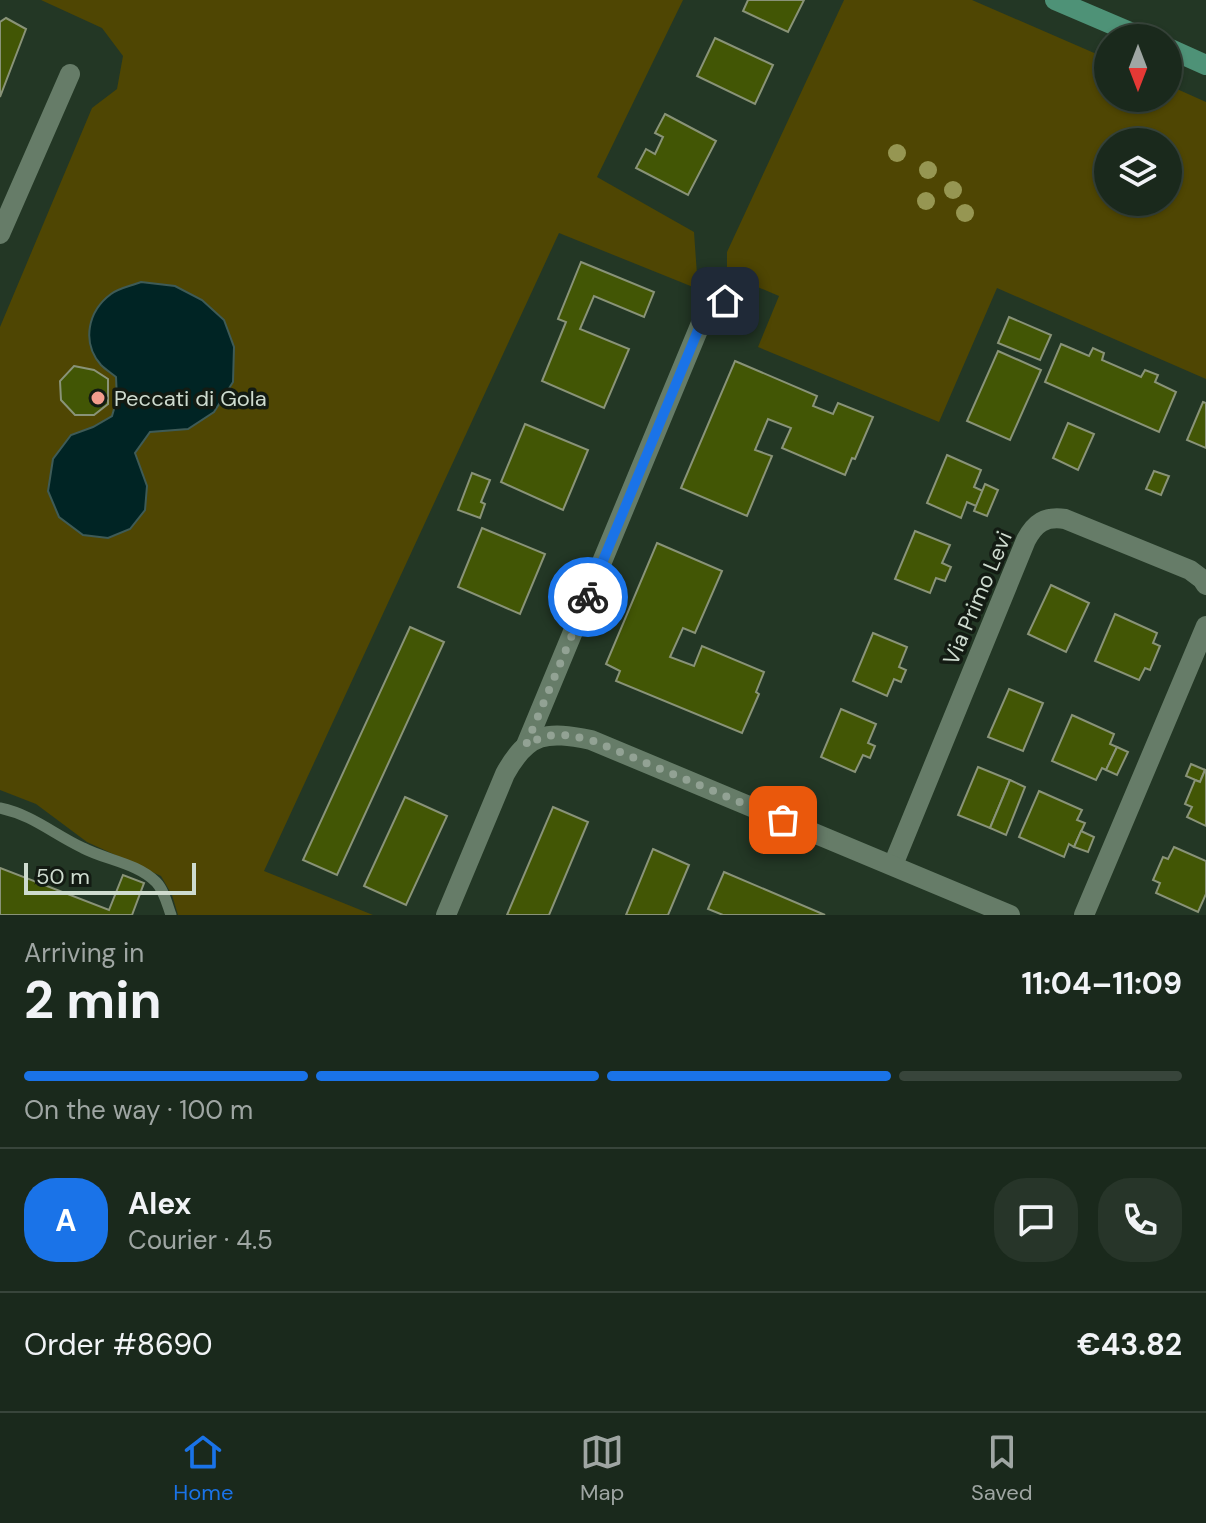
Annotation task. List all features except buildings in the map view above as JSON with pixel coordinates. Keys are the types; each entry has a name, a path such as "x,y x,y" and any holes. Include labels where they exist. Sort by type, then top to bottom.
{"street":[{"path":"1055,0 1111,24"},
{"path":"1182,54 1206,65"},
{"path":"0,234 70,74"},
{"path":"526,745 706,311 725,301"},
{"name":"Via Primo Levi","path":"893,865 1026,540 1036,524 1045,519 1065,519 1190,570 1206,585"},
{"path":"1084,915 1206,626"},
{"path":"446,915 514,758 526,745 540,737 557,734 591,740 1010,915"}],"lane":[{"path":"0,808 38,821 83,849 134,868 155,881 164,893 171,915"}],"shaded area":[{"path":"41,0 683,0 597,177 694,232 698,289 559,233 264,871 373,915 178,915 172,895 161,876 87,842 36,804 0,790 0,327 92,108 117,89 123,56 102,28"},
{"path":"844,0 972,0 1094,53 1094,112 1182,112 1182,91 1206,102 1206,379 997,288 939,422 758,347 779,296 727,274 727,252"}],"water":[{"path":"141,282 175,286 202,300 224,320 234,347 233,382 214,412 188,429 150,432 135,453 147,486 145,510 130,529 108,538 83,535 59,517 48,491 53,459 71,435 112,416 117,399 116,377 95,356 89,337 90,327 103,301 121,289"}],"way so far":[{"path":"588,597 526,745 540,737 557,734 591,740 783,820"}],"place":[{"name":"Peccati di Gola","path":"98,398"}],"route":[{"path":"588,597 706,311 725,301"}]}
